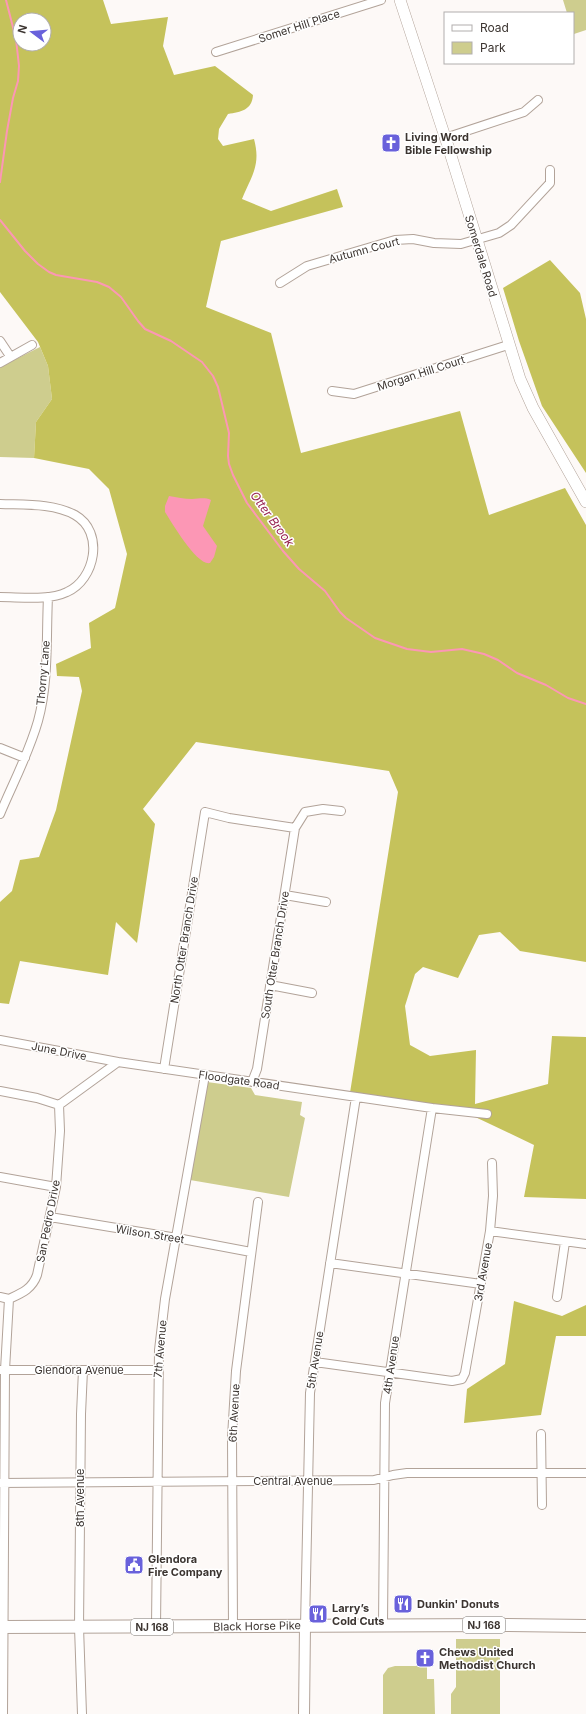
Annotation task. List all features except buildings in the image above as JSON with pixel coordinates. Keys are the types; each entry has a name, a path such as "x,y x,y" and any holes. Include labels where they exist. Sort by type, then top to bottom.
{"main road":[{"name":"Somerdale Road","path":"400,0 445,138 508,345 520,379 534,408 586,502"},
{"name":"Black Horse Pike","path":"1,1628 383,1625 586,1626"}],"street":[{"name":"Somer Hill Place","path":"216,52 381,0"},
{"path":"445,138 524,112 538,100"},
{"name":"Autumn Court","path":"280,283 307,266 394,240 413,239 434,243 461,244 499,233 511,225 550,183 550,170"},
{"path":"0,342 10,356"},
{"path":"0,363 32,345"},
{"name":"Morgan Hill Court","path":"332,391 354,394 508,345"},
{"path":"0,504 49,506 75,515 83,521 90,533 94,547 93,557 84,579 78,586 65,593 48,597 0,597"},
{"name":"Thorny Lane","path":"0,814 25,758 38,721 44,691 48,597"},
{"path":"0,748 25,758"},
{"path":"295,828 305,812 323,809 341,811"},
{"name":"North Otter Branch Drive","path":"164,1068 205,812 229,818 295,828"},
{"name":"South Otter Branch Drive","path":"252,1082 257,1069 295,828"},
{"path":"285,896 326,902"},
{"path":"270,985 312,993"},
{"name":"June Drive","path":"0,1040 118,1062"},
{"path":"0,1091 37,1098 59,1105 118,1062"},
{"name":"Floodgate Road","path":"118,1062 432,1108 487,1114"},
{"name":"7th Avenue","path":"156,1627 158,1350 165,1298 177,1238 205,1075"},
{"name":"5th Avenue","path":"305,1626 310,1393 356,1097"},
{"name":"San Pedro Drive","path":"9,1299 29,1289 34,1283 56,1187 60,1131 59,1105"},
{"name":"4th Avenue","path":"383,1625 385,1402 432,1108"},
{"name":"3rd Avenue","path":"389,1373 452,1382 462,1379 465,1373 490,1231 493,1196 492,1163"},
{"path":"0,1177 56,1187"},
{"name":"6th Avenue","path":"233,1626 232,1481 236,1371 258,1202"},
{"name":"Wilson Street","path":"50,1217 251,1252"},
{"path":"490,1231 586,1244"},
{"path":"557,1297 565,1242"},
{"path":"330,1263 481,1284"},
{"path":"0,1298 9,1299 2,1370 1,1628 4,1691 3,1714"},
{"path":"315,1362 389,1373"},
{"name":"Glendora Avenue","path":"2,1370 158,1370"},
{"name":"8th Avenue","path":"82,1714 80,1627 81,1414 83,1370"},
{"path":"541,1434 542,1505"},
{"name":"Central Avenue","path":"2,1483 374,1480 407,1473 586,1473"},
{"path":"304,1714 305,1626"}],"green space":[{"path":"563,0 586,0 586,30 574,34 574,12 567,12"},
{"path":"40,347 48,366 52,399 36,422 34,458 0,457 0,367"},
{"path":"207,1082 251,1088 255,1095 302,1102 300,1115 305,1118 289,1197 190,1180"},
{"path":"456,1639 500,1639 500,1714 451,1714 451,1694 456,1687"},
{"path":"395,1666 427,1666 427,1679 434,1679 435,1714 383,1714 383,1675 388,1668"}],"shaded area":[{"path":"0,0 103,0 111,24 168,17 163,46 174,75 215,66 253,95 248,107 241,111 228,114 219,129 218,139 223,146 254,139 256,148 256,163 242,199 271,211 337,189 343,207 221,241 206,307 271,333 301,453 460,411 489,515 565,488 586,525 586,962 520,951 500,932 479,935 458,978 423,967 415,974 405,1006 410,1045 430,1056 476,1050 475,1104 548,1084 552,1036 586,1037 586,1199 524,1197 534,1145 471,1115 349,1099 398,792 389,771 196,742 143,809 155,824 137,943 116,922 108,975 20,961 9,1004 0,1003 0,902 12,891 20,860 39,857 56,810 82,691 79,677 57,676 56,664 91,648 89,623 115,608 127,554 109,489 89,469 34,458 36,422 52,399 48,366 38,342 0,292"},
{"path":"550,260 580,293 586,319 586,473 542,406 519,341 503,288"},
{"path":"169,496 186,499 204,498 211,500 203,526 217,546 214,557 210,563 198,558 185,543 165,512 165,506"},
{"path":"514,1301 562,1316 586,1305 586,1336 556,1336 541,1415 464,1423 467,1389 505,1364"}],"waterway":[{"path":"0,182 7,131 13,98 18,81 19,66 16,39 6,0"},
{"name":"Otter Brook","path":"0,220 25,251 38,264 49,272 56,275 97,282 109,287 121,297 145,329 171,341 202,362 213,376 218,387 229,433 229,464 247,503 283,551 299,569 325,591 346,618 375,638 407,649 431,652 462,649 484,654 498,660 517,673 546,685 568,698 586,704"}],"place":[{"name":"Living Word Bible Fellowship","path":"391,143"},
{"name":"Glendora Fire Company","path":"134,1565"},
{"name":"Dunkin' Donuts","path":"403,1604"},
{"name":"Larry’s Cold Cuts","path":"318,1614"},
{"name":"Chews United Methodist Church","path":"425,1658"}]}
